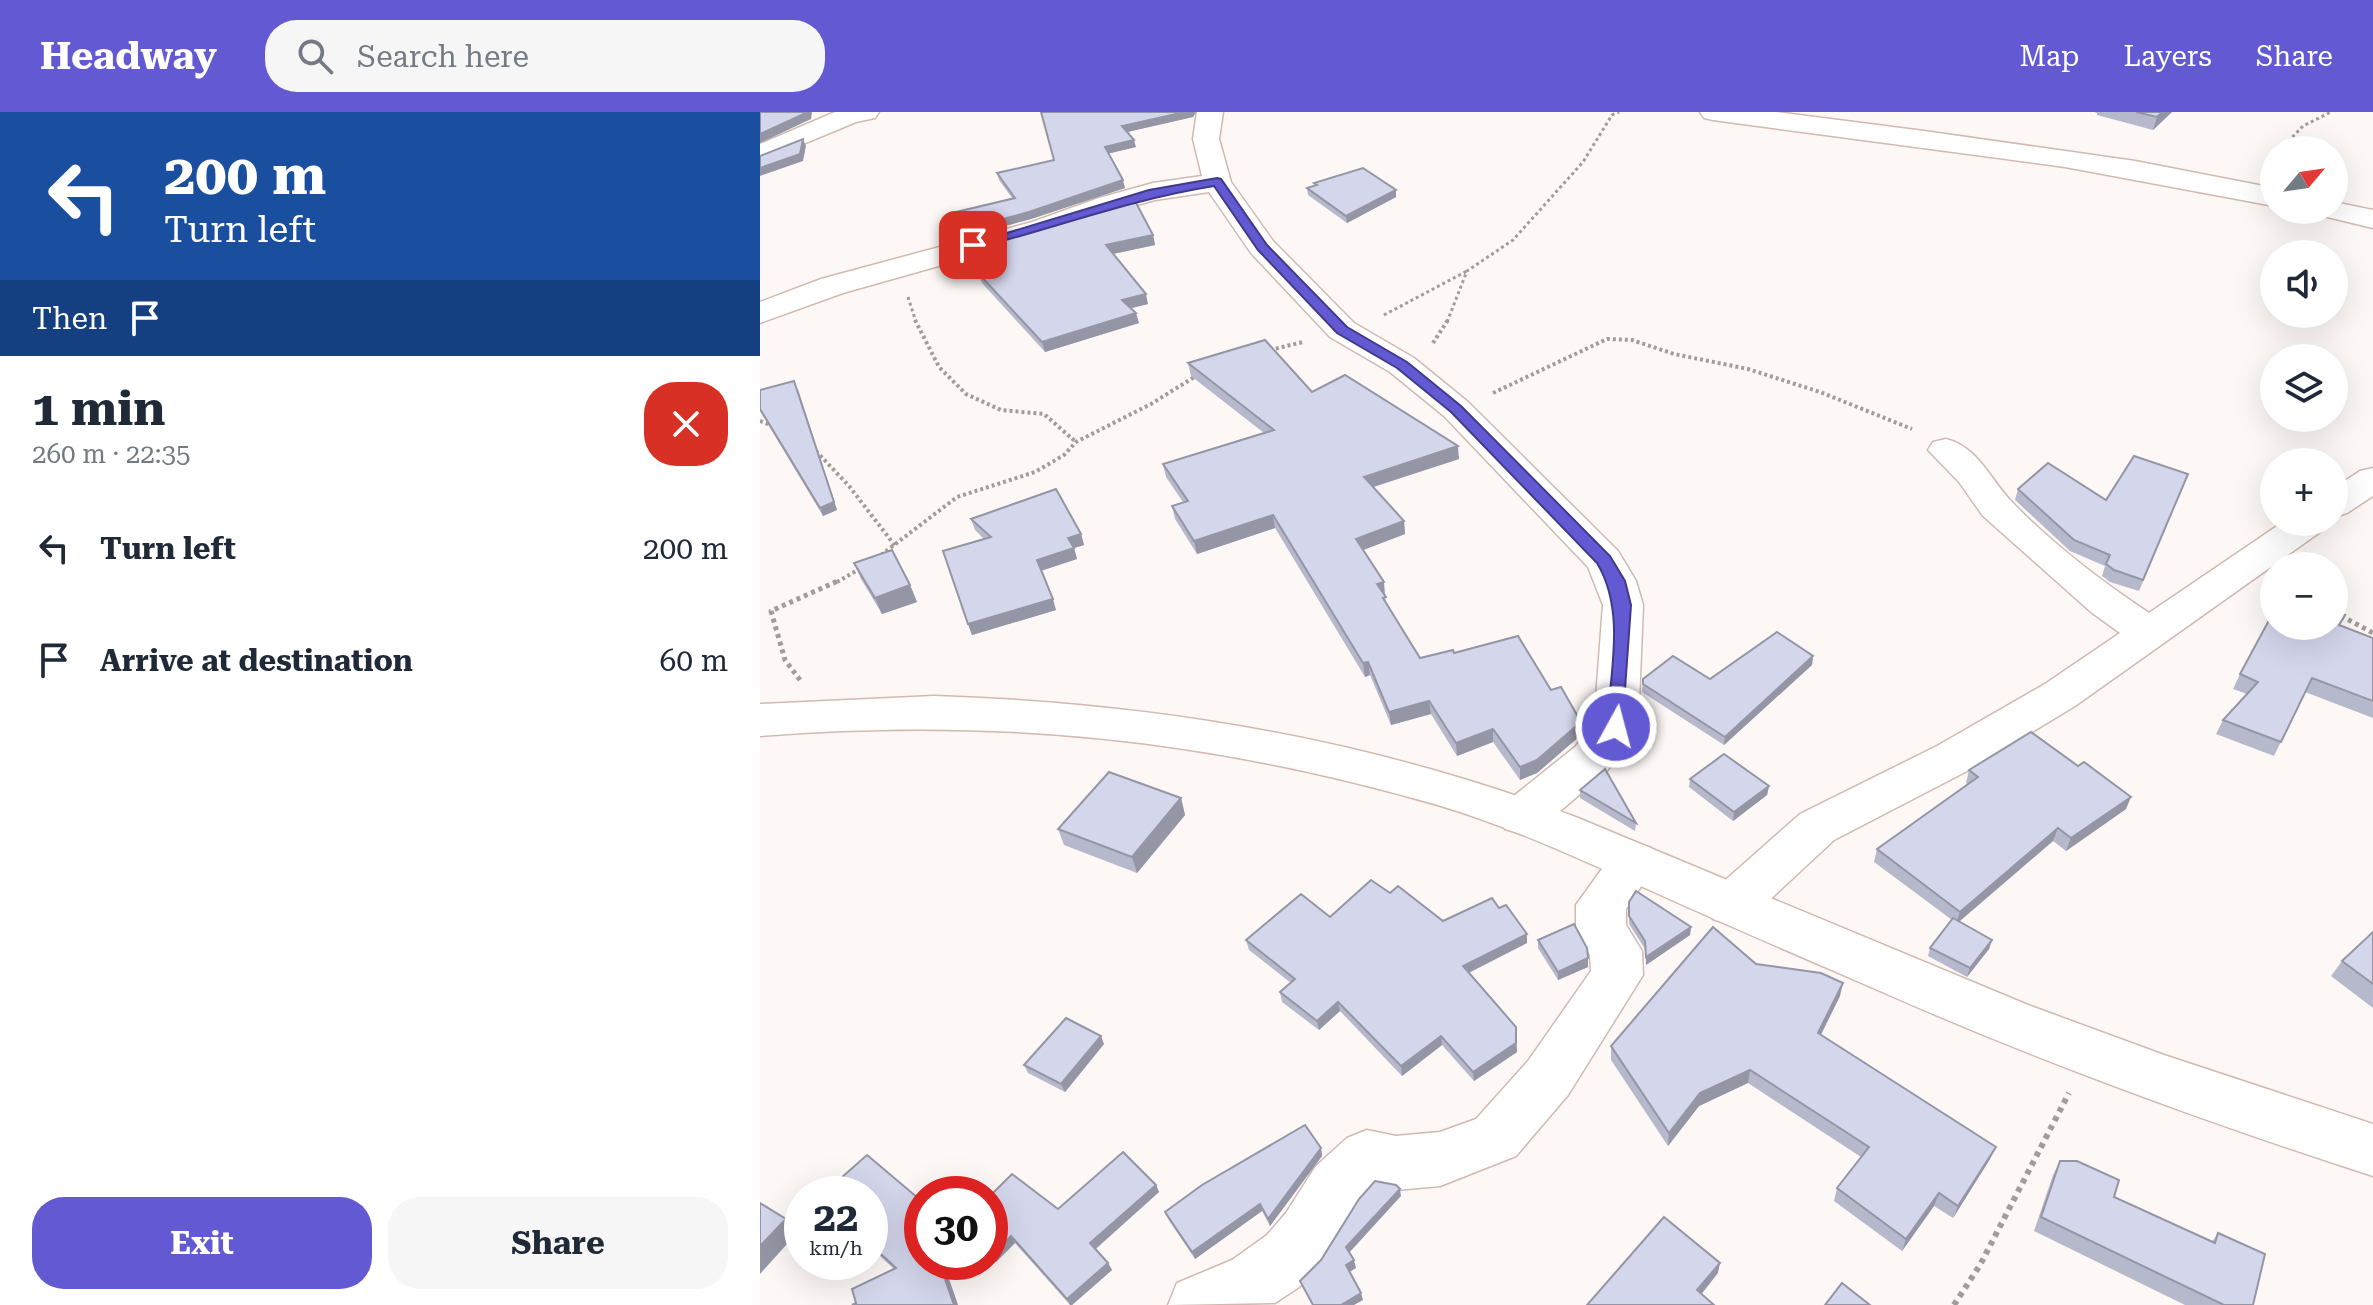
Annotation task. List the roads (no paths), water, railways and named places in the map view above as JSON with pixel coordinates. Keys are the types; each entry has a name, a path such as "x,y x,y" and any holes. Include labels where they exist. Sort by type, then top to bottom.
{"street":[{"path":"760,154 848,116 866,112"},
{"path":"1210,112 1206,139 1217,182 1262,247 1342,330 1402,365 1456,409 1604,560 1616,581 1623,605 1616,727 1591,759 1522,816"},
{"path":"1713,112 2132,168 2260,194"},
{"path":"1944,141 1980,121"},
{"path":"760,313 832,286 1042,228 1109,204 1153,192 1217,182"},
{"path":"2348,213 2373,219"},
{"path":"1946,450 1972,474 1996,508 2021,531 2105,603 2147,632"},
{"path":"2348,496 2373,479"},
{"path":"1731,905 1817,827 1953,758 2060,695 2288,536"},
{"path":"783,717 924,710 1023,713 1178,730 1304,753 1450,792 1522,816 1634,861 1731,905 2090,1053 2373,1150"},
{"path":"1199,1305 1256,1283 1299,1246 1348,1168 1367,1157 1396,1163 1440,1159 1496,1138 1548,1078 1617,975 1616,951 1601,929 1601,905 1634,861"}]}
